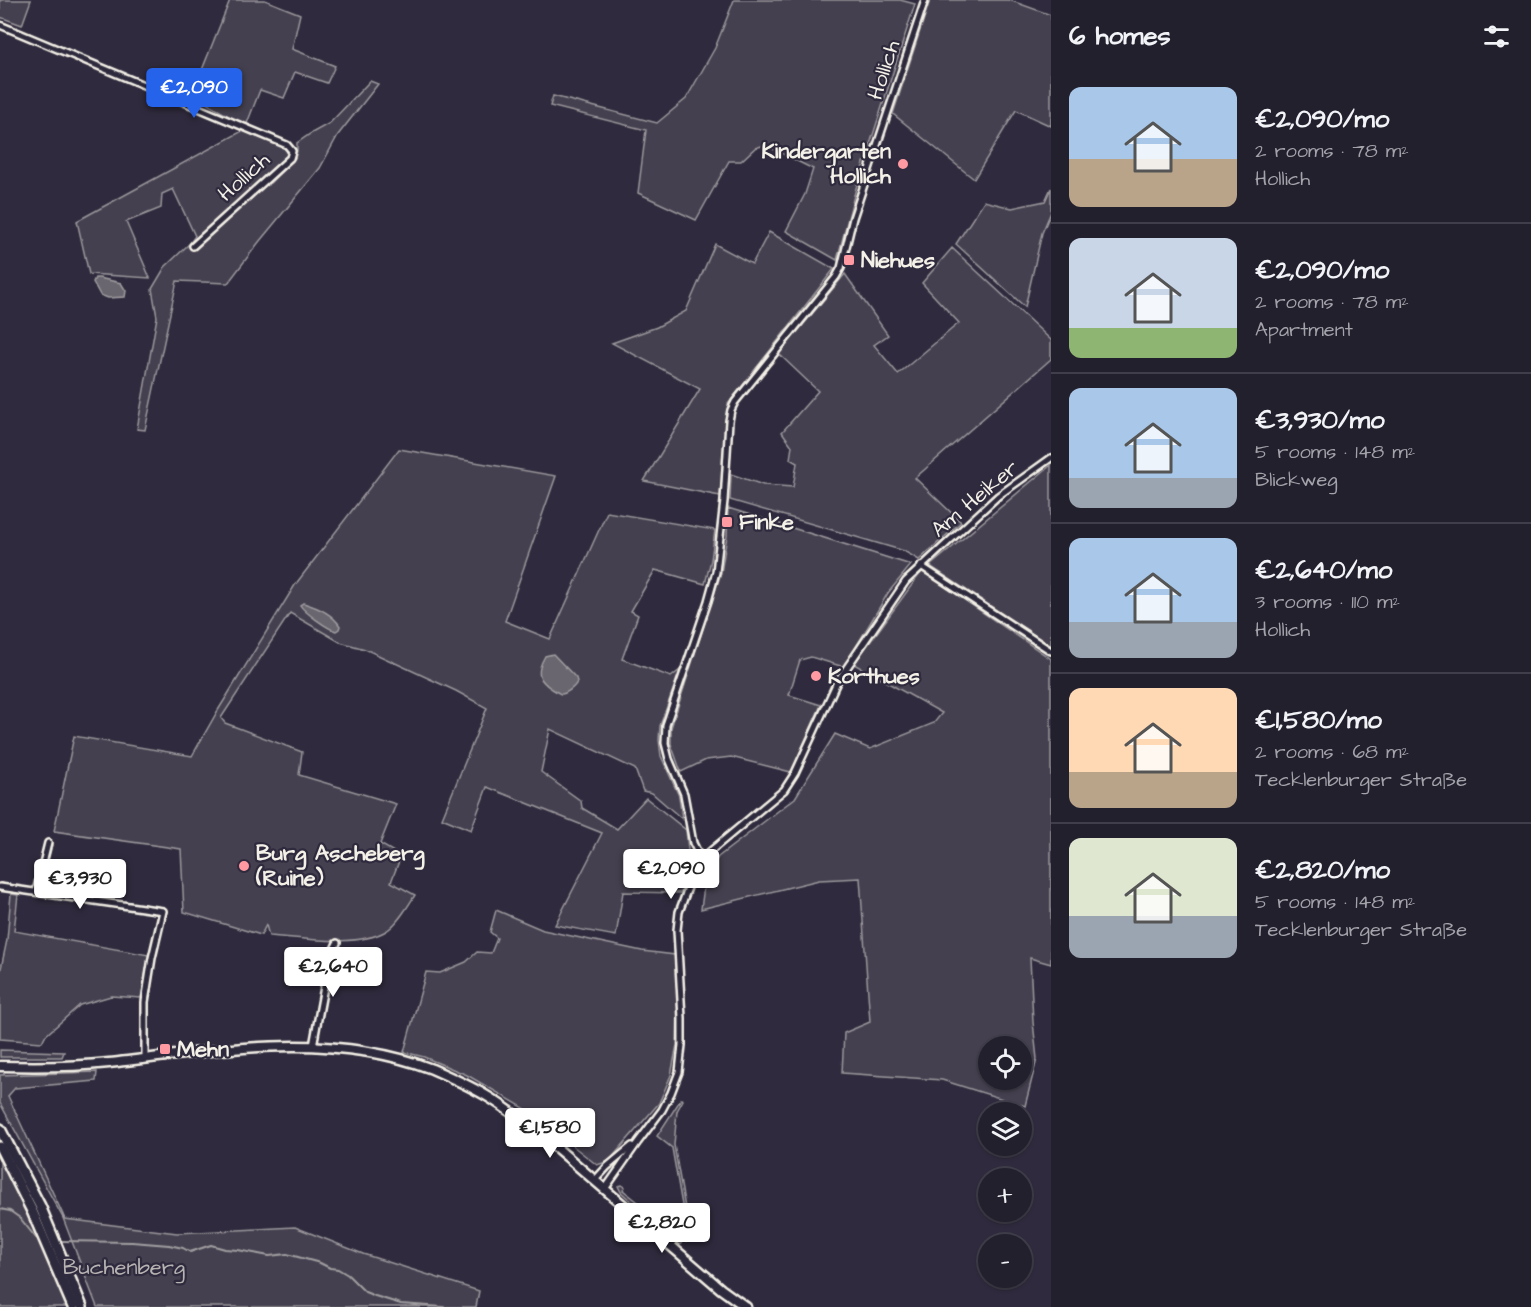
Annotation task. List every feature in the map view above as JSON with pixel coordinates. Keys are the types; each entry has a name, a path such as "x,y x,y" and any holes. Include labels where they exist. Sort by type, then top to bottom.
{"highway":[{"path":"0,1129 40,1206 82,1307"},
{"path":"0,1147 32,1210 73,1307"}],"main road":[{"path":"0,1066 48,1067 107,1063 227,1049 286,1045 361,1051 433,1070 484,1094 544,1137 721,1289 746,1307"}],"street":[{"name":"Hollich","path":"701,859 693,843 684,794 669,759 665,742 666,725 716,572 731,410 841,268 854,218 925,0"},
{"name":"Hollich","path":"0,25 290,148 290,158 193,246"},
{"name":"Am Heiker","path":"701,859 784,790 795,773 837,682 906,581 998,496 1051,458"},
{"path":"921,566 1051,651"},
{"path":"36,892 48,843"},
{"path":"605,1188 662,1110 679,1072 682,1018 677,930 679,912 701,859"},
{"path":"0,887 163,911 145,1002 145,1059"},
{"path":"313,1046 329,960 337,943"},
{"path":"595,1180 638,1142"}],"green space":[{"path":"0,0 31,0 22,25 0,17"},
{"path":"230,0 265,0 300,14 292,49 335,66 327,83 295,72 284,98 260,90 246,126 192,95"},
{"path":"734,0 900,0 915,4 856,188 837,260 786,231 805,194 813,169 765,145 755,148 741,161 729,161 696,220 638,193 646,130 550,106 553,96 657,123 686,99 715,48"},
{"path":"930,0 1009,0 1051,15 1051,126 1016,110 974,179 893,114"},
{"path":"370,81 378,84 338,135 320,168 228,283 177,281 145,430 137,429 157,317 152,289 165,267 195,236 173,189 162,194 161,208 126,222 150,278 89,274 77,221 244,130 288,149 288,157 256,187 268,185 295,158 297,143 330,123"},
{"path":"1051,188 1051,212 1042,233 1025,307 956,244 984,201 1012,208 1045,201"},
{"path":"769,232 834,269 728,404 720,496 644,481 700,389 612,343 657,327 686,311 715,244 752,264"},
{"path":"952,248 1051,340 1051,359 915,478 961,522 919,560 904,551 730,500 731,474 763,485 793,487 797,463 790,459 792,446 782,432 818,391 779,354 845,274 888,335 874,345 898,374 959,323 922,283"},
{"path":"399,449 556,476 505,621 550,639 607,512 715,530 705,584 655,570 631,611 638,615 622,659 671,677 680,670 660,726 659,740 661,756 679,796 682,819 652,793 643,791 635,769 550,729 541,772 581,801 582,808 617,829 646,798 686,830 689,860 681,893 623,892 616,936 555,925 602,833 487,787 471,830 442,818 487,708 456,691 365,649 340,642 290,613 221,718 225,723 302,752 299,775 396,804 380,844 401,856 391,882 415,895 390,928 374,936 345,941 269,936 266,925 261,935 184,912 181,849 54,831 74,736 192,756 295,585"},
{"path":"1051,465 1051,646 930,566"},
{"path":"728,508 911,565 888,593 844,667 811,657 800,660 789,695 821,705 791,772 731,757 706,760 681,772 671,744 671,728 721,573 727,536"},
{"path":"922,571 1051,659 1051,964 1030,958 1037,1059 1032,1079 1032,1036 978,1036 978,1090 1029,1090 1026,1102 1012,1102 942,1080 842,1073 844,1033 870,1022 860,878 819,880 701,909 705,879 718,857 795,798 835,734 870,749 934,723 942,713 854,664"},
{"path":"11,894 18,895 14,931 149,955 141,998 111,996 80,1005 45,1036 42,1042 0,1039 0,973 7,940"},
{"path":"496,910 543,930 642,951 675,955 678,999 677,1045 671,1075 659,1103 609,1161 597,1165 526,1109 467,1075 424,1057 404,1052 426,972 440,973 466,962 477,952 491,953 497,938 490,932"},
{"path":"0,1050 64,1052 62,1057 0,1057"},
{"name":"Buchenberg","path":"97,1072 96,1081 15,1088 8,1096 65,1219 177,1233 295,1227 363,1254 479,1291 476,1307 97,1307 63,1218 0,1103 0,1075"},
{"path":"681,1099 683,1100 677,1111 674,1145 690,1236 680,1245 621,1192 618,1186 625,1187 623,1190 680,1235 686,1228 672,1148 657,1136"},
{"path":"0,1160 13,1182 69,1307 0,1307"}],"shaded area":[{"path":"95,278 121,283 126,291 125,297 108,298 100,295 93,282"},
{"path":"303,603 328,614 337,621 339,629 332,630 316,620 302,608 300,605"},
{"path":"553,654 577,681 568,692 563,694 543,682 539,671 545,656"}],"waterway":[{"path":"0,1209 10,1211 20,1218 36,1238 40,1239"},
{"path":"59,1241 169,1245 190,1252 211,1245 269,1256 287,1254 338,1269 348,1275 365,1292 375,1296 401,1304 443,1307"}],"place":[{"name":"Kindergarten Hollich","path":"903,164"},
{"name":"Niehues","path":"849,260"},
{"name":"Finke","path":"727,522"},
{"name":"Korthues","path":"816,676"},
{"name":"Burg Ascheberg (Ruine)","path":"244,866"},
{"name":"Mehn","path":"165,1049"}]}
